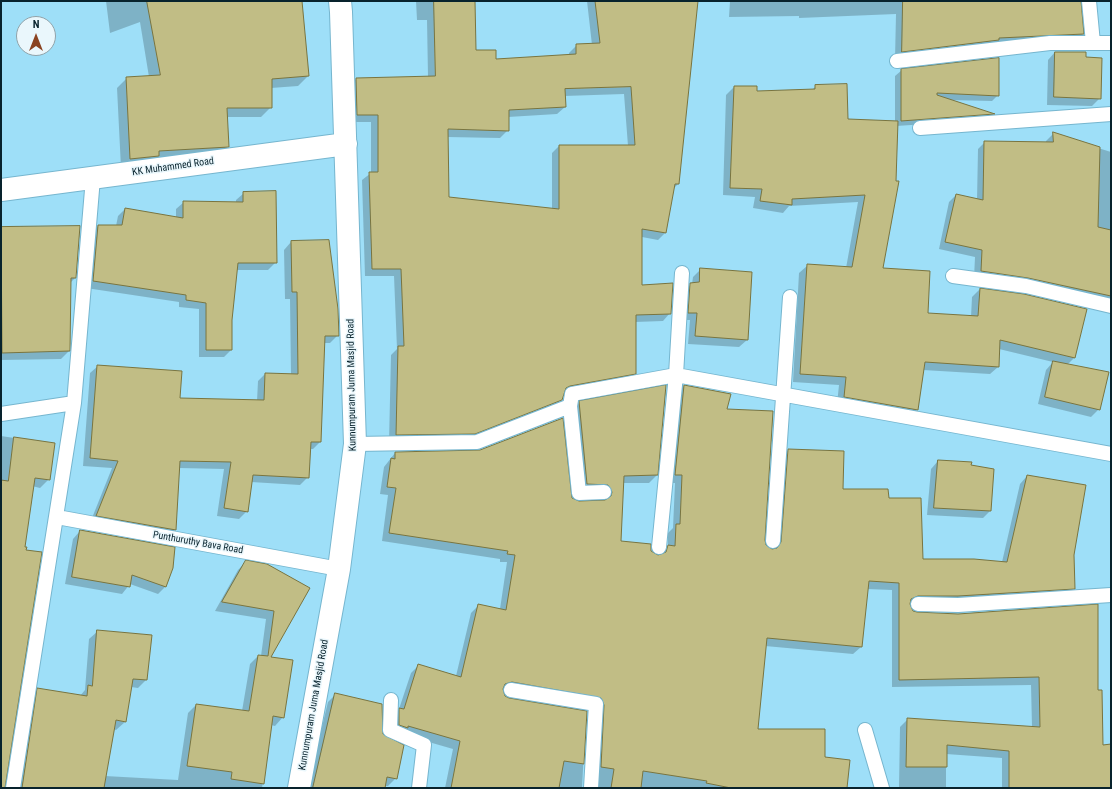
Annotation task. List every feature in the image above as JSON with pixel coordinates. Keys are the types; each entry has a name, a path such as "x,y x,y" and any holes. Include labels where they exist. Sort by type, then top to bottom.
{"street":[{"name":"Kunnumpuram Juma Masjid Road","path":"299,788 339,569 355,444 340,1"},
{"name":"KK Muhammed Road","path":"1,190 346,144"}],"lane":[{"path":"1088,1 1093,43"},
{"path":"897,61 1050,43 1111,43"},
{"path":"920,128 1111,114"},
{"path":"13,788 74,403 93,178"},
{"path":"659,547 676,375 682,273"},
{"path":"953,276 1026,286 1111,306"},
{"path":"773,541 790,297"},
{"path":"604,492 579,493 570,406 572,394 676,375 1111,454"},
{"path":"1,414 74,403"},
{"path":"355,444 477,442 570,406"},
{"name":"Punthuruthy Bava Road","path":"57,517 339,569"},
{"path":"918,604 958,605 1111,595"},
{"path":"511,690 596,704 590,788"},
{"path":"391,700 390,730 424,745 419,788"},
{"path":"865,730 882,788"}],"building":[{"path":"147,1 302,1 309,76 272,79 272,108 227,108 229,147 159,151 159,156 130,159 126,77 160,75"},
{"path":"434,1 475,1 476,50 496,50 496,59 576,54 576,44 600,43 595,1 698,1 679,184 675,184 666,233 642,229 642,285 673,283 671,314 636,315 636,374 570,386 566,388 562,400 475,434 396,435 398,346 404,346 401,269 372,269 369,172 378,172 378,115 357,115 356,78 435,76","holes":["631,87 635,145 559,145 559,209 449,197 448,129 509,131 509,110 566,107 565,89"]},
{"path":"903,1 1081,1 1084,34 999,38 999,40 902,52"},
{"path":"1055,52 1086,52 1086,57 1102,58 1101,99 1054,97"},
{"path":"999,58 999,96 937,93 937,95 995,114 901,121 901,69"},
{"path":"847,84 848,119 898,121 896,181 899,181 883,268 930,271 928,313 978,316 980,288 1024,294 1087,309 1075,358 1000,340 999,367 925,362 918,410 844,397 846,377 800,374 807,264 852,267 865,195 792,199 792,205 760,201 762,189 730,188 734,86 757,86 757,91 815,89 815,85"},
{"path":"1053,132 1100,147 1098,227 1111,230 1111,296 1028,278 981,271 982,250 945,242 956,194 983,200 984,141 1053,142"},
{"path":"276,191 277,263 238,263 232,320 232,350 206,350 206,303 186,300 186,295 93,281 98,225 122,225 125,208 183,218 183,201 243,202 243,192"},
{"path":"80,226 76,278 71,278 70,351 2,353 1,227"},
{"path":"329,240 338,309 339,336 325,336 321,442 311,442 309,478 253,475 248,512 224,508 231,462 180,461 176,530 96,516 118,461 90,458 97,365 182,371 180,398 264,400 265,373 298,374 297,292 292,292 291,241"},
{"path":"700,268 752,272 748,340 695,336 697,313 688,313 690,283 699,282"},
{"path":"1053,361 1109,372 1100,410 1045,397"},
{"path":"666,385 658,475 624,476 621,541 651,544 651,551 658,555 666,552 668,545 675,546 676,524 680,524 682,475 675,475 684,385 731,394 727,409 773,411 765,540 766,545 772,549 777,548 781,542 788,449 844,451 843,489 888,489 889,498 921,498 923,559 974,559 1007,562 1027,475 1086,485 1074,555 1075,589 958,596 918,596 911,599 910,604 913,611 917,612 958,614 1098,604 1098,690 1102,690 1103,745 1111,744 1111,788 1009,788 1009,751 947,745 947,767 906,767 907,718 1040,727 1039,677 899,680 899,583 869,581 862,647 767,638 758,729 825,729 825,757 850,760 847,788 731,788 706,783 707,781 643,771 641,788 611,788 614,769 601,767 604,705 601,698 512,682 505,684 503,689 505,696 509,698 587,711 584,764 564,761 559,788 451,788 460,741 408,726 408,728 399,725 399,708 404,709 418,664 461,677 478,604 506,610 515,555 507,554 508,551 389,533 396,488 387,487 391,458 395,459 395,452 480,450 563,418 572,498 579,501 605,500 611,496 612,492 608,485 587,484 579,401"},
{"path":"14,437 55,443 50,480 35,478 25,547 27,547 26,550 42,552 5,788 1,788 1,480 8,481"},
{"path":"938,460 972,462 971,465 994,469 991,511 934,508"},
{"path":"80,530 175,547 173,568 166,587 132,575 130,587 72,577"},
{"path":"246,560 267,564 310,588 271,657 293,660 284,718 273,716 264,784 231,779 232,772 187,766 196,704 249,711 258,655 268,656 274,611 222,602"},
{"path":"97,630 152,635 147,680 133,679 126,722 116,720 104,788 22,788 37,688 87,696 88,685 92,686"},
{"path":"335,693 382,704 383,734 404,745 397,779 387,777 385,788 313,788"}]}
